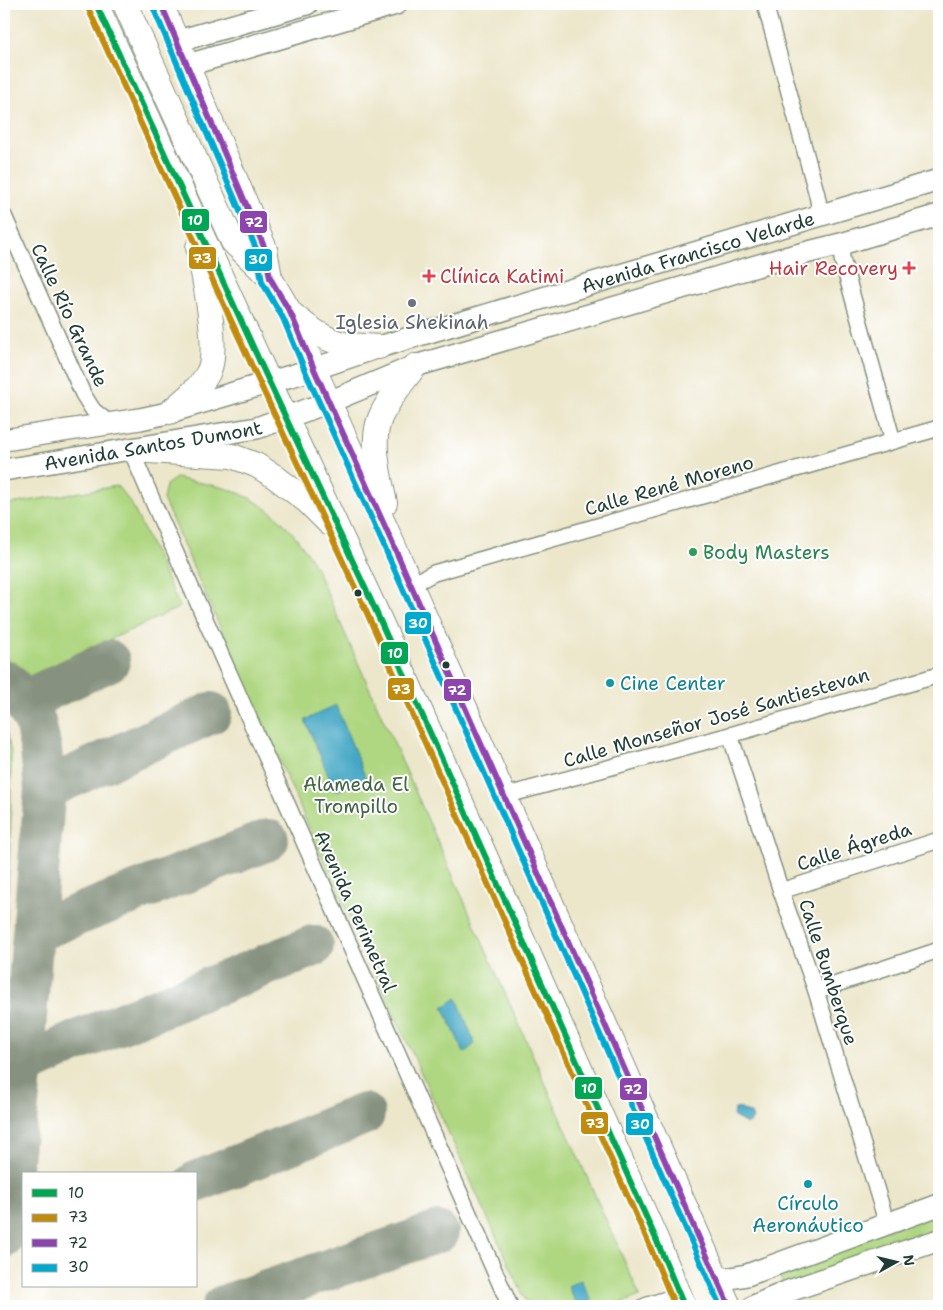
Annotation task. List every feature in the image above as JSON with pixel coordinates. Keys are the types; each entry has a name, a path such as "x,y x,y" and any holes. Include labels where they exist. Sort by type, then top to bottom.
{"main road":[{"path":"96,4 192,216 374,607 628,1176 681,1300"},
{"path":"126,4 233,242 270,278 291,314 729,1306"},
{"path":"162,4 265,249 270,278"},
{"path":"178,41 308,4"},
{"path":"188,65 396,4"},
{"name":"Avenida Francisco Velarde","path":"314,369 379,347 939,180"},
{"path":"841,244 845,222 850,215 869,200"},
{"name":"Avenida Francisco Velarde","path":"329,402 415,366 777,260 841,244 939,215"},
{"path":"170,412 208,374 213,356 210,320 192,216"},
{"path":"777,260 782,254 805,245 811,240 812,217"},
{"path":"291,314 314,332 328,339 343,344 379,347"},
{"path":"395,549 376,458 377,430 380,419 388,404 415,366"},
{"name":"Avenida Santos Dumont","path":"4,440 140,420 314,369"},
{"name":"Avenida Santos Dumont","path":"4,470 257,428 329,402"},
{"path":"131,450 232,456 256,465 308,502 340,534"},
{"path":"716,1278 747,1275 939,1205"},
{"path":"754,1306 786,1292 939,1240"},
{"path":"778,1264 772,1268 770,1281 779,1291 786,1292"}],"street":[{"path":"765,4 817,195 818,206 812,217"},
{"name":"Calle Río Grande","path":"4,216 83,394 94,410 109,424"},
{"path":"841,244 842,259 893,441"},
{"name":"Calle René Moreno","path":"411,585 434,573 939,428"},
{"name":"Avenida Perimetral","path":"131,450 510,1306"},
{"name":"Calle Monseñor José Santiestevan","path":"504,796 730,735 939,675"},
{"name":"Calle Bumberque","path":"730,735 816,991 887,1224"},
{"name":"Calle Ágreda","path":"781,891 939,840"},
{"path":"816,991 939,950"},
{"path":"645,1306 681,1300"}],"green space":[{"name":"Alameda El Trompillo","path":"176,478 217,486 253,500 275,515 293,533 315,566 640,1296 613,1306 528,1306 319,850 163,499 166,485"},
{"path":"117,486 131,503 180,607 47,669 35,683 20,668 4,659 4,505"},
{"path":"4,721 11,753 11,824 4,983"},
{"path":"939,1212 939,1236 785,1288 778,1268"}],"water":[{"path":"336,705 367,781 335,791 305,720"},
{"path":"457,998 475,1044 464,1053 443,1007"},
{"path":"739,1108 751,1114 753,1119 751,1122 747,1124 734,1117 735,1109"},
{"path":"581,1280 592,1301 577,1305 568,1286"}],"taxiway":[{"path":"24,701 109,661"},
{"path":"4,680 24,701 35,722 41,750 45,789 22,1066 4,1237"},
{"path":"45,789 211,713"},
{"path":"34,932 268,840"},
{"path":"4,1071 22,1066 77,1041 313,946"},
{"path":"198,1181 364,1114"},
{"path":"223,1306 438,1232"}],"transit line":[{"name":"10","path":"96,4 374,607 656,1239 684,1306"},
{"name":"72","path":"161,4 265,249 270,278 291,314 729,1306"},
{"name":"30","path":"153,7 257,251 262,282 283,318 720,1306"},
{"name":"73","path":"88,8 366,611 675,1306"}],"place":[{"name":"Hair Recovery","path":"909,268"},
{"name":"Clínica Katimi","path":"429,276"},
{"name":"Iglesia Shekinah","path":"412,303"},
{"name":"Body Masters","path":"693,552"},
{"name":"Cine Center","path":"610,683"},
{"name":"Círculo Aeronáutico","path":"808,1184"}]}
